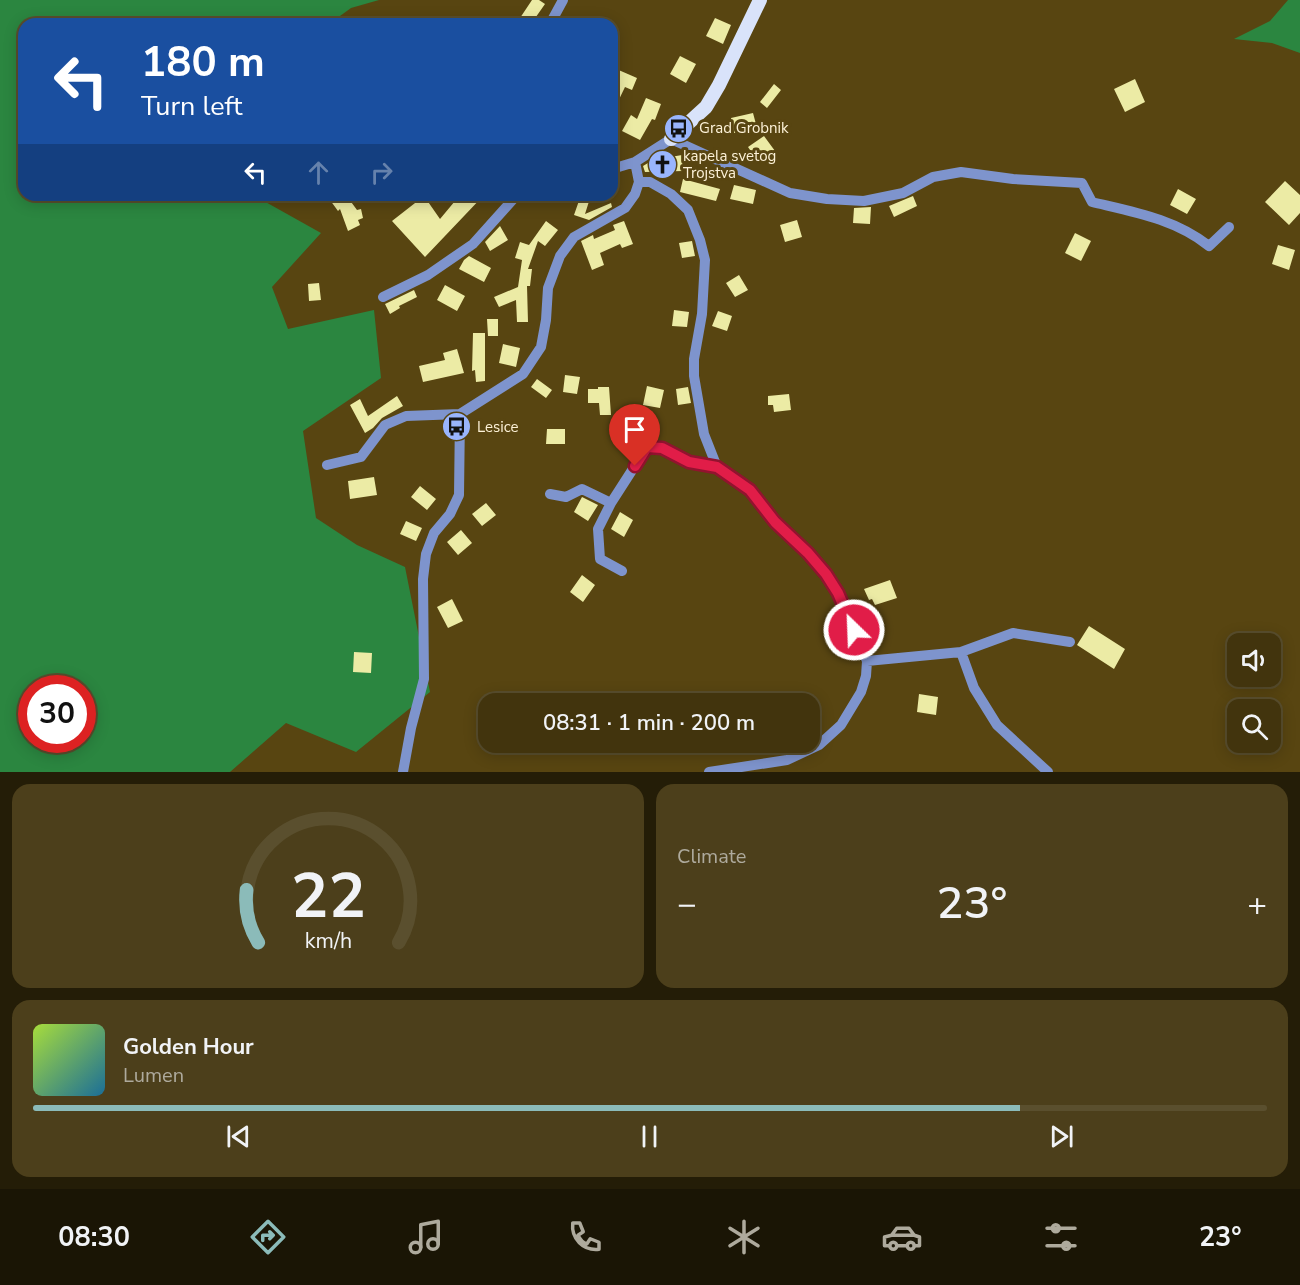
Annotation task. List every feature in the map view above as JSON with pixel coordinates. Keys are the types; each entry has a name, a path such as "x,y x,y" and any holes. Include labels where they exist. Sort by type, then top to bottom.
{"main road":[{"path":"671,139 706,107 760,0"}],"street":[{"path":"553,18 563,0"},
{"path":"618,167 635,162 671,139 790,193 828,199 864,201 903,193 933,177 961,172 1013,179 1082,183 1092,202 1132,211 1192,232 1209,246 1229,227"},
{"path":"327,465 361,457 386,425 406,416 460,414 523,374 541,347 548,288 560,256 574,237 624,208 635,194 639,182 635,162"},
{"path":"639,182 650,182 671,194 688,210 700,240 705,260 702,314 694,360 694,376 704,434 717,467"},
{"path":"383,297 428,274 473,244 511,201"},
{"path":"404,772 411,728 424,679 423,579 426,554 434,533 450,514 459,495 460,414"},
{"path":"621,571 600,559 598,529 611,503 647,447 662,448 689,462 717,467 750,490 775,522 808,553 826,574 838,593 867,661 866,676 861,692 841,725 819,745 787,760 709,772"},
{"path":"550,494 566,498 582,489 611,503"},
{"path":"867,661 961,652 1013,633 1070,642"},
{"path":"961,652 974,688 997,725 1048,772"}],"green space":[{"path":"0,0 379,0 351,8 337,18 18,18 18,201 264,201 321,233 272,287 288,329 374,310 381,378 303,431 316,518 357,545 405,567 430,692 356,752 286,723 230,772 0,772"},
{"path":"1288,0 1300,0 1300,53 1272,43 1234,39 1270,21"}],"building":[{"path":"532,0 539,0 545,4 535,18 520,18"},
{"path":"715,18 731,25 723,44 706,36"},
{"path":"680,56 696,64 686,83 670,74"},
{"path":"618,70 637,78 632,90 625,87 618,102"},
{"path":"1135,79 1145,102 1125,112 1114,89"},
{"path":"774,84 781,90 767,108 760,102"},
{"path":"646,98 661,104 655,120 652,119 640,140 622,131 631,115 637,119"},
{"path":"753,113 757,128 734,133 731,118"},
{"path":"764,136 775,151 759,163 748,147"},
{"name":"kapela svetog Trojstva","path":"682,155 683,171 645,172 643,166 653,160"},
{"path":"683,179 720,189 716,201 680,192"},
{"path":"1285,181 1300,195 1300,213 1289,225 1265,202"},
{"path":"734,185 756,190 753,204 730,199"},
{"path":"1178,189 1196,199 1187,214 1170,205"},
{"path":"913,196 917,206 894,217 889,206"},
{"path":"331,201 350,201 357,210 361,209 363,218 358,220 360,225 348,231 340,209 338,211"},
{"path":"418,201 427,201 440,219 455,201 478,201 425,257 392,221"},
{"path":"579,201 589,201 585,214 611,203 612,207 589,220 574,215"},
{"path":"871,207 870,224 853,223 854,208"},
{"path":"797,220 802,237 785,242 780,225"},
{"path":"546,221 558,230 545,246 538,241 528,269 532,269 530,286 527,286 528,322 517,322 516,300 499,307 494,297 518,287 522,260 515,258 520,242 529,245"},
{"path":"624,221 633,244 622,248 620,244 600,253 604,265 592,270 581,241 593,235 594,239 615,230 613,225"},
{"path":"500,226 508,240 490,251 485,242"},
{"path":"1075,233 1091,241 1081,261 1065,253"},
{"path":"692,241 695,256 682,258 679,243"},
{"path":"1278,245 1295,250 1289,270 1272,264"},
{"path":"469,256 491,268 484,282 459,269"},
{"path":"739,275 748,290 735,297 726,283"},
{"path":"319,283 321,300 309,301 308,284"},
{"path":"445,285 465,296 457,311 437,300"},
{"path":"414,290 417,297 399,306 400,308 390,314 385,304"},
{"path":"674,310 689,312 687,327 672,326"},
{"path":"718,311 732,316 727,331 712,326"},
{"path":"487,319 498,319 498,336 488,336"},
{"path":"473,333 485,333 485,381 476,382 475,370 472,371"},
{"path":"503,344 520,348 516,367 499,363"},
{"path":"457,349 464,373 423,382 419,366 445,360 443,353"},
{"path":"565,375 580,377 577,394 563,392"},
{"path":"537,379 552,390 546,398 531,387"},
{"path":"647,386 664,390 660,408 643,405"},
{"path":"598,387 609,387 611,415 600,415 599,403 588,403 588,389 598,389"},
{"path":"688,387 691,403 678,405 676,389"},
{"path":"789,394 791,410 774,412 773,405 768,405 768,396"},
{"path":"397,396 403,406 382,418 365,433 350,405 360,399 368,416"},
{"path":"547,429 565,429 565,444 546,444"},
{"path":"374,477 377,495 350,499 348,481"},
{"path":"420,486 436,499 427,510 411,497"},
{"path":"582,497 598,505 588,521 574,512"},
{"path":"486,503 496,515 482,526 472,514"},
{"path":"620,512 633,520 624,537 611,529"},
{"path":"406,521 422,528 416,541 400,534"},
{"path":"461,530 472,543 458,555 447,542"},
{"path":"582,575 595,585 583,602 570,592"},
{"path":"890,580 897,598 875,605 872,599 869,600 864,589"},
{"path":"452,599 463,621 448,628 437,607"},
{"path":"1089,626 1125,649 1114,669 1077,645"},
{"path":"354,652 372,653 371,673 353,672"},
{"path":"919,694 938,697 936,715 917,712"}],"place":[{"name":"Grad Grobnik","path":"678,128"},
{"name":"kapela svetog Trojstva","path":"662,165"},
{"name":"Lesice","path":"456,427"}],"route":[{"path":"635,466 647,447 662,448 689,462 717,467 750,490 775,522 808,553 826,574 838,593 854,630"}]}
